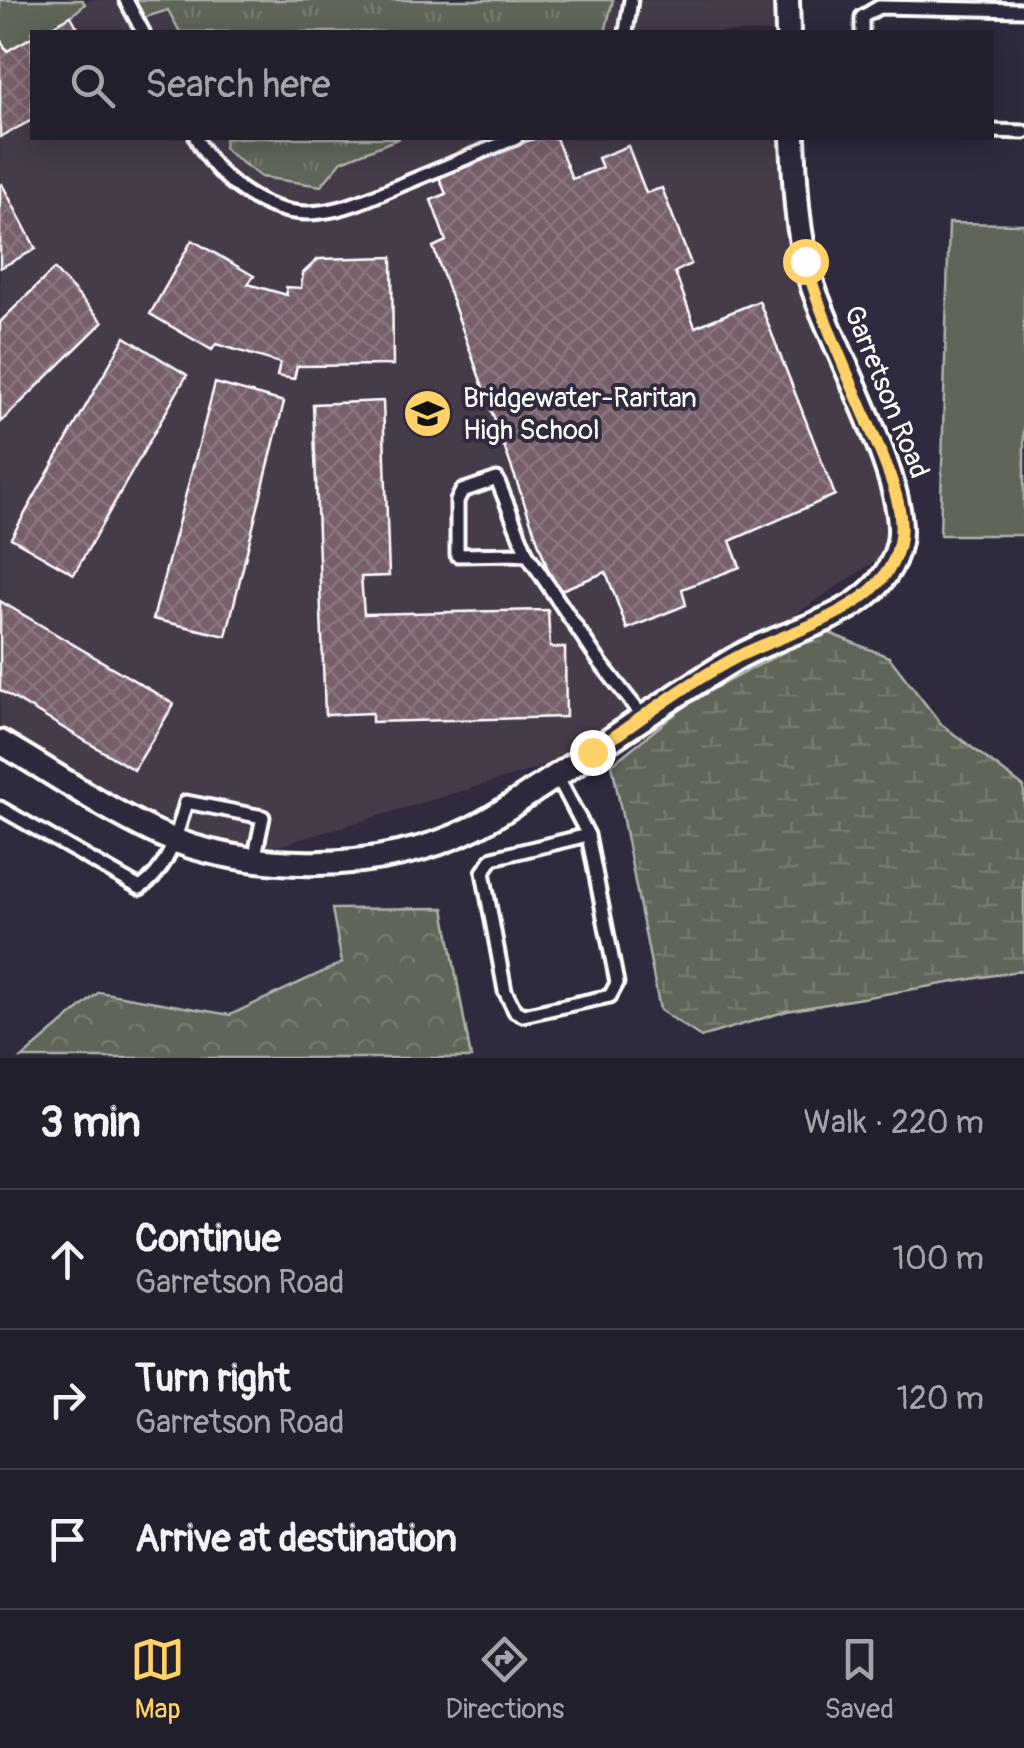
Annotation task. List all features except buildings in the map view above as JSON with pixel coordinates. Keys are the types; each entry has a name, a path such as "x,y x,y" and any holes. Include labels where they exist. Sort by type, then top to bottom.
{"street":[{"path":"787,0 788,30"},
{"name":"Garretson Road","path":"0,742 159,834 254,860 317,864 368,860 420,849 472,829 738,657 854,604 885,577 901,528 893,486 820,309 805,261 792,140"}],"lane":[{"path":"126,0 142,30"},
{"path":"626,30 631,0"},
{"path":"862,30 862,17 879,6 1024,10"},
{"path":"994,131 1024,132"},
{"path":"197,140 225,178 258,201 288,211 319,213 351,205 511,140"},
{"path":"528,554 458,555 457,501 462,491 497,479 528,554 599,661 643,717"},
{"path":"557,776 588,835 617,984 610,996 523,1015 515,1011 506,991 483,872 493,858 588,835"},
{"path":"0,808 140,888 156,878 176,839 186,802 263,818 254,860"}],"shaded area":[{"name":"Bridgewater-Raritan High School","path":"0,0 793,0 796,30 30,30 30,140 802,140 812,284 899,545 592,752 241,857 0,737"}],"green space":[{"path":"0,0 82,0 85,4 61,23 30,30 30,38 7,51 0,39"},
{"path":"136,0 613,0 606,30 179,30 168,10 143,18"},
{"path":"225,140 395,140 342,161 321,186 261,177 224,149"},
{"path":"949,223 1024,224 1024,535 940,535"},
{"path":"824,631 889,657 941,724 1024,787 1024,970 787,1011 701,1037 660,1010 612,764 694,699"},
{"path":"444,908 471,1058 22,1058 99,992 230,1015 342,963 332,909"}],"place":[{"name":"Bridgewater-Raritan High School","path":"428,414"}],"route":[{"path":"592,752 738,657 854,604 872,592 894,561 901,528 899,506 883,458 820,309 805,261"}]}
